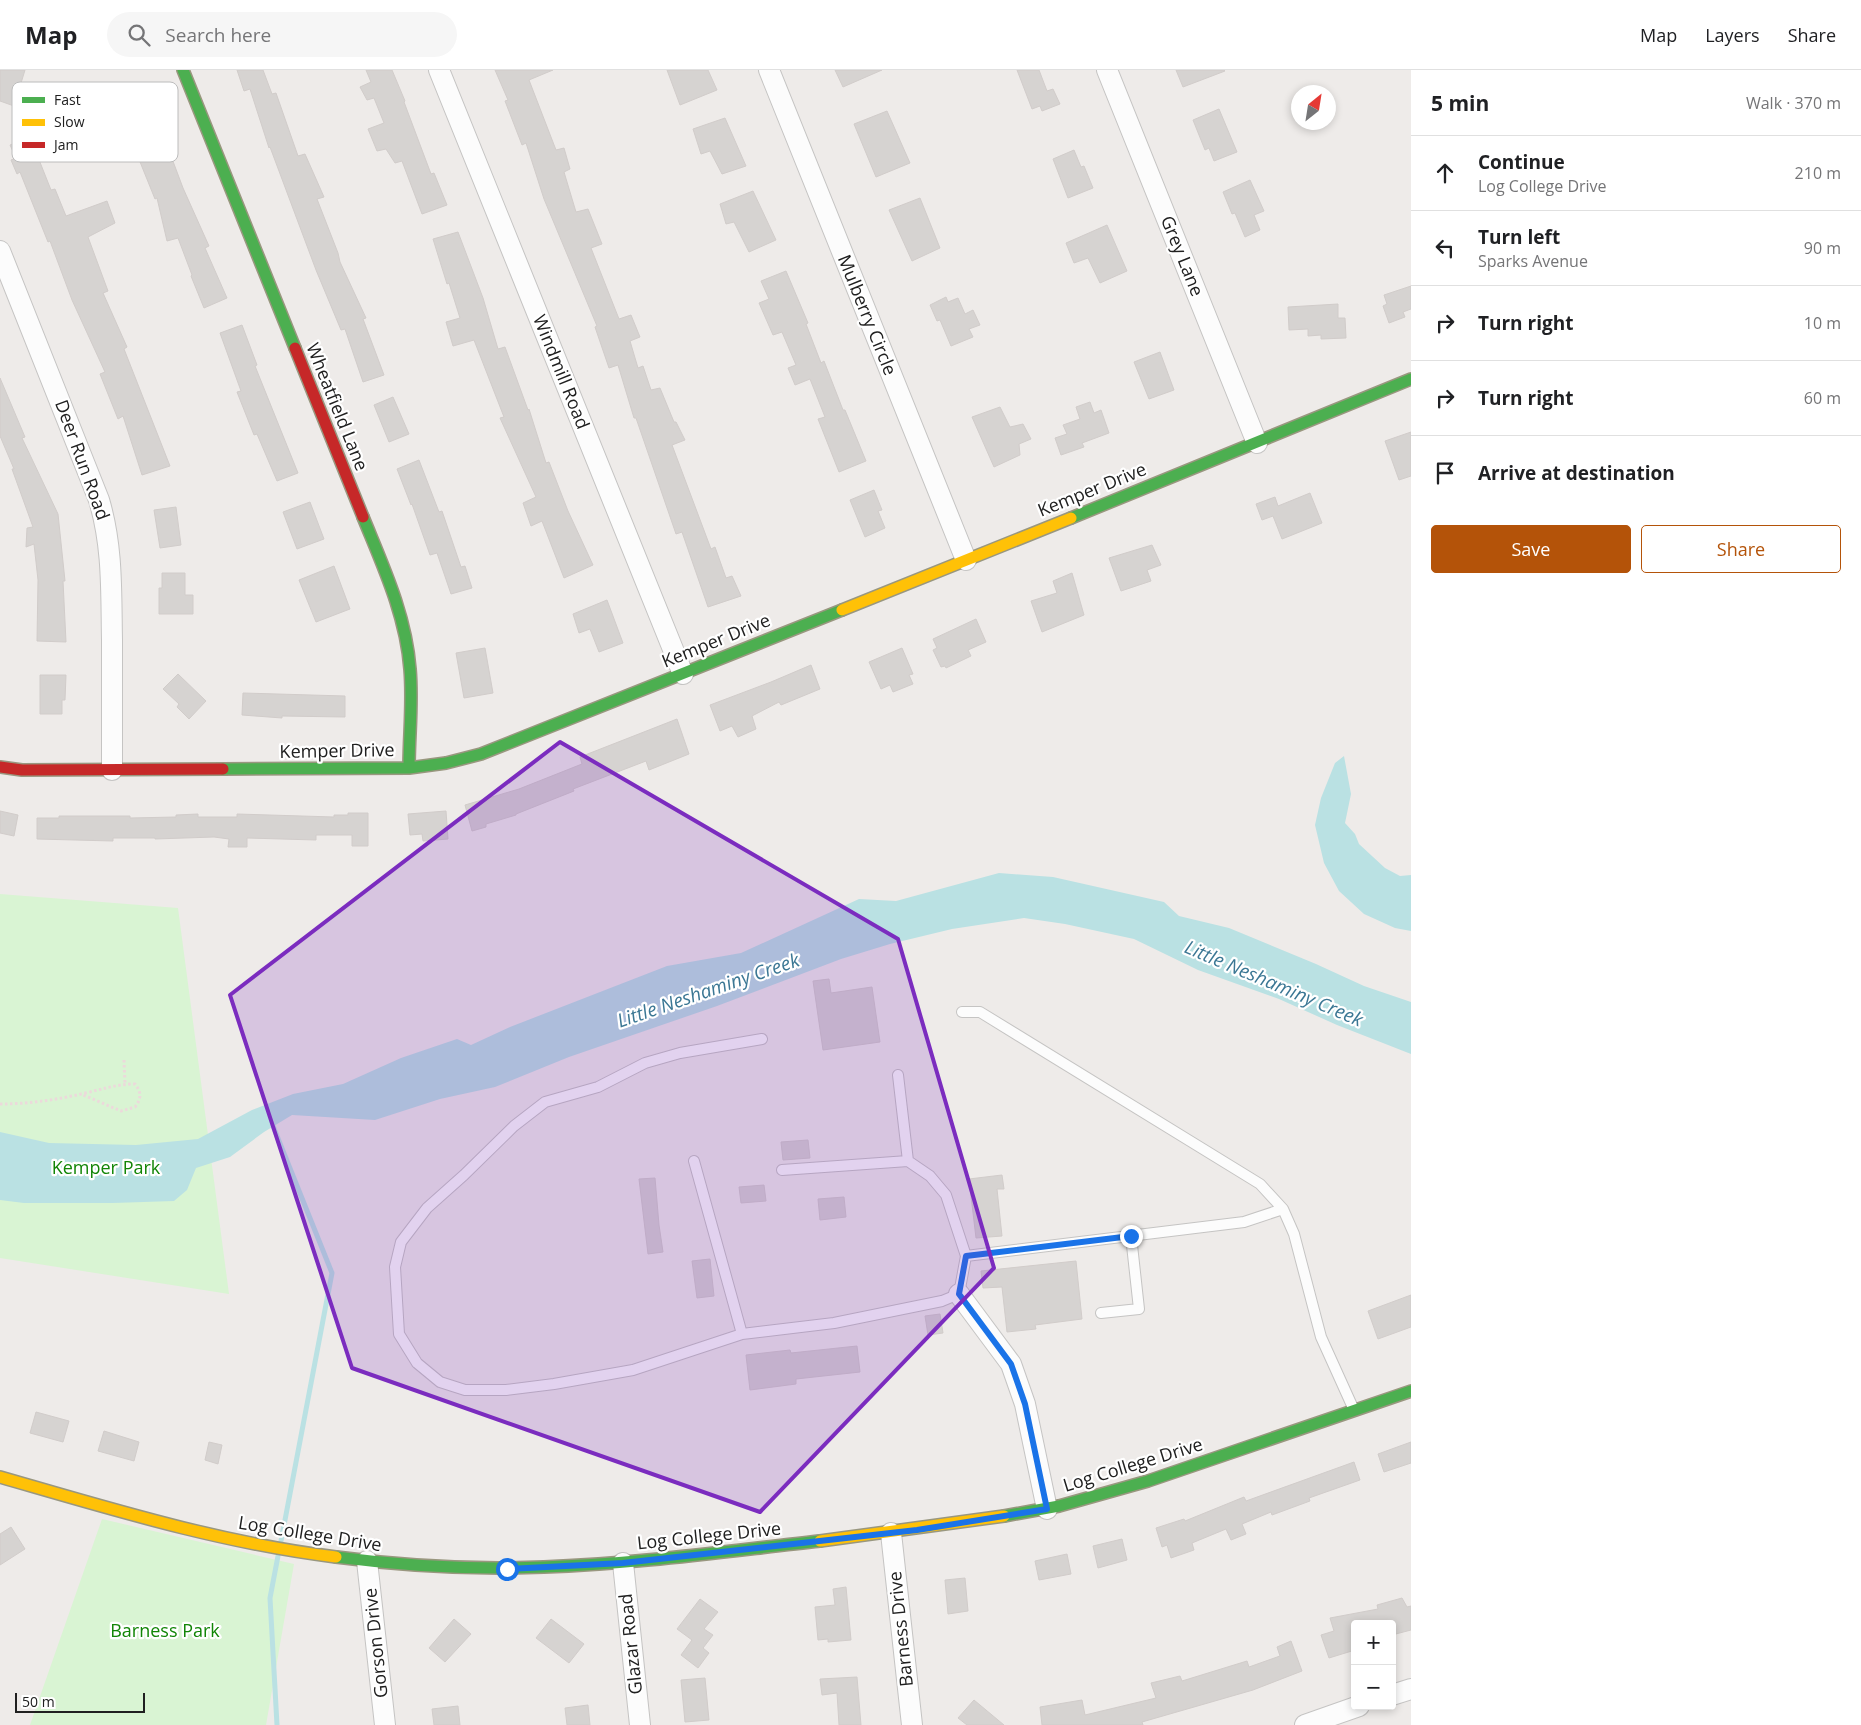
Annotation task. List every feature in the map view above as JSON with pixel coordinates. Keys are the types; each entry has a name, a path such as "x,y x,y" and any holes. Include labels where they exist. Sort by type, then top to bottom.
{"street":[{"name":"Wheatfield Lane","path":"183,70 397,602 408,650 411,679 409,768"},
{"name":"Windmill Road","path":"439,70 683,674"},
{"name":"Mulberry Circle","path":"769,70 966,560"},
{"name":"Grey Lane","path":"1107,70 1257,443"},
{"name":"Deer Run Road","path":"0,251 99,500 106,525 110,552 111,580 112,770"},
{"name":"Kemper Drive","path":"0,767 22,770 409,768 446,763 481,754 1411,380"},
{"path":"959,1294 1011,1364 1025,1404 1047,1509"},
{"name":"Log College Drive","path":"0,1477 175,1526 268,1546 367,1561 507,1569 623,1563 891,1533 1047,1509 1104,1494 1411,1392"},
{"name":"Barness Drive","path":"891,1533 912,1725"},
{"name":"Gorson Drive","path":"367,1561 385,1725"},
{"name":"Glazar Road","path":"623,1563 640,1725"},
{"path":"1396,1694 1411,1688"},
{"path":"1305,1725 1351,1709"}],"lane":[{"path":"962,1012 980,1012 1260,1184 1283,1209 1294,1234 1322,1337 1355,1410"},
{"path":"762,1039 680,1053 645,1063 598,1087 545,1102 514,1126 427,1208 401,1242 395,1267 399,1334 417,1363 440,1382 465,1390 506,1390 554,1384 633,1370 742,1334 834,1323 942,1302 959,1294 966,1256 946,1195 930,1176 908,1161 782,1170"},
{"path":"898,1075 908,1161"},
{"path":"694,1162 742,1334"},
{"path":"966,1256 1244,1222 1283,1209"},
{"path":"1101,1312 1139,1309 1131,1236"}],"path":[{"path":"124,1060 125,1084"},
{"path":"0,1104 24,1104 125,1084 135,1084 140,1090 140,1100 135,1107 121,1111 81,1094"}],"highlighted area":[{"path":"560,742 898,939 994,1268 760,1512 352,1368 230,995"}],"green space":[{"name":"Kemper Park","path":"0,894 178,908 229,1294 0,1258"},
{"name":"Barness Park","path":"102,1519 294,1564 266,1725 30,1725"}],"water":[{"path":"1344,756 1351,794 1345,823 1355,834 1359,844 1385,868 1400,876 1411,875 1411,931 1395,928 1364,914 1339,891 1324,863 1315,825 1321,798 1335,763"},
{"name":"Little Neshaminy Creek","path":"999,873 1053,877 1164,902 1179,916 1229,928 1364,986 1411,1002 1411,1054 1337,1025 1279,999 1198,970 1134,939 1065,924 1024,918 952,929 890,944 841,959 717,1006 569,1057 495,1087 440,1099 375,1120 292,1115 264,1132 230,1157 196,1168 187,1190 174,1201 24,1203 0,1200 0,1132 49,1143 136,1145 198,1139 252,1110 293,1094 343,1084 401,1058 457,1039 471,1045 510,1027 667,966 741,953 859,899 896,901"}],"building":[{"path":"0,70 25,70 21,82 12,82 12,105 0,101"},
{"path":"237,70 263,70 272,94 276,93 298,156 305,154 324,197 317,199 340,262 366,318 363,319 384,375 363,382 345,329 341,330 316,270 269,148 250,89 244,91"},
{"path":"366,70 392,70 431,174 434,173 447,205 422,214 402,161 395,163 386,149 377,151 368,129 384,123 374,98 367,100 360,87 371,82"},
{"path":"495,70 553,70 529,80 556,150 564,148 570,169 564,172 576,212 588,209 602,244 591,248 619,319 631,315 640,337 630,341 638,368 643,366 651,390 660,388 674,422 676,422 685,440 672,445 711,549 715,547 726,578 732,576 741,596 708,607 682,532 676,534 636,418 634,418 618,365 609,368 595,327 597,326 544,199 526,143 522,145 505,101 508,100"},
{"path":"667,70 708,70 717,90 680,105"},
{"path":"835,70 882,70 843,87"},
{"path":"1017,70 1039,70 1047,91 1053,89 1060,104 1042,111 1040,106 1032,109"},
{"path":"1176,70 1224,70 1225,71 1183,87"},
{"path":"1219,109 1237,152 1214,161 1209,148 1205,150 1193,120"},
{"path":"887,111 910,163 876,177 854,124"},
{"path":"725,118 746,166 722,174 710,151 701,154 693,129"},
{"path":"1074,150 1081,167 1084,166 1093,188 1068,198 1053,159"},
{"path":"11,160 12,162 40,162 51,190 55,189 66,216 107,201 115,223 88,237 108,291 103,293 127,347 124,349 170,466 142,475 123,416 118,419 100,374 105,372 72,300 50,241 48,242 20,172 17,174"},
{"path":"140,162 173,162 209,246 205,248 227,298 204,308 178,238 167,241 157,198 155,199"},
{"path":"1250,180 1264,211 1254,215 1260,230 1245,237 1235,213 1232,214 1223,192"},
{"path":"753,191 776,240 749,252 734,222 726,224 720,204"},
{"path":"920,198 940,248 912,261 889,210"},
{"path":"1107,225 1127,271 1100,283 1088,258 1074,263 1066,243"},
{"path":"458,232 483,298 498,349 505,347 529,409 546,463 549,462 568,511 593,565 564,578 542,521 531,526 523,503 536,497 500,418 504,417 474,340 453,346 446,322 460,318 433,239"},
{"path":"786,271 808,323 806,324 821,363 824,361 866,461 839,472 818,419 825,417 810,379 795,385 788,368 796,365 782,332 773,335 759,303 769,299 761,281"},
{"path":"1411,286 1411,309 1403,312 1405,317 1389,323 1383,306 1387,304 1384,295"},
{"path":"946,297 948,302 958,298 965,314 973,310 980,325 969,329 973,337 951,346 940,320 937,321 930,305"},
{"path":"1338,304 1338,318 1345,318 1346,338 1321,339 1321,335 1308,336 1308,329 1289,330 1288,307"},
{"path":"242,325 257,365 255,366 298,473 277,481 257,434 254,435 237,392 241,391 220,333"},
{"path":"1160,352 1174,390 1149,399 1134,362"},
{"path":"0,378 25,437 22,438 58,514 65,581 63,581 66,642 37,641 38,580 34,544 26,547 27,528 33,527 12,469 14,469 0,436"},
{"path":"393,397 409,434 389,442 374,405"},
{"path":"1090,402 1094,413 1101,410 1109,433 1082,443 1084,447 1061,455 1055,438 1067,434 1063,425 1080,419 1076,407"},
{"path":"1000,407 1010,427 1023,424 1031,439 1019,444 1020,455 994,467 972,417"},
{"path":"1411,432 1411,476 1399,480 1385,441"},
{"path":"419,460 439,512 442,511 461,567 465,566 472,588 451,594 437,553 430,555 397,469"},
{"path":"874,490 882,510 878,511 885,528 865,537 850,500"},
{"path":"1310,493 1322,523 1282,539 1273,516 1262,520 1256,504 1275,497 1278,506"},
{"path":"310,502 324,539 297,549 283,512"},
{"path":"176,507 181,545 160,548 154,510"},
{"path":"1152,545 1161,565 1147,570 1151,581 1121,591 1109,558"},
{"path":"334,566 350,609 316,622 299,580"},
{"path":"162,573 185,573 185,595 193,595 193,614 159,614 159,588 162,588"},
{"path":"1072,573 1084,615 1042,632 1031,601 1057,593 1053,581"},
{"path":"607,600 623,643 599,652 590,629 579,633 573,614"},
{"path":"976,619 986,642 968,650 971,656 946,668 945,666 941,667 933,650 937,648 933,639"},
{"path":"485,648 493,693 464,698 456,653"},
{"path":"902,648 913,674 909,675 913,684 893,692 890,685 881,689 869,662"},
{"path":"811,665 820,689 781,705 779,702 752,716 756,729 738,737 732,726 720,731 710,705"},
{"path":"178,674 206,701 189,719 177,707 179,704 163,689"},
{"path":"40,675 66,675 65,700 62,700 62,714 40,714"},
{"path":"243,693 345,696 345,717 282,716 282,718 242,715"},
{"path":"677,719 689,754 649,770 646,761 573,789 574,791 516,815 486,824 486,827 472,831 465,805 519,789 582,764 580,757"},
{"path":"0,811 18,815 14,836 0,833"},
{"path":"446,811 448,839 423,841 422,834 410,835 408,814"},
{"path":"348,813 368,813 368,846 352,846 352,835 316,835 316,840 247,838 247,847 228,847 229,839 214,837 113,838 113,841 37,839 37,818 59,818 59,816 130,816 130,818 176,817 176,815 198,814 198,817 237,817 237,814 334,817 334,815 348,815"},
{"path":"829,979 831,993 872,987 880,1042 823,1050 813,981"},
{"path":"808,1140 810,1158 783,1160 781,1142"},
{"path":"1002,1175 1004,1189 997,1189 1002,1236 976,1238 969,1179"},
{"path":"655,1178 663,1252 648,1254 639,1179"},
{"path":"764,1185 766,1201 741,1203 739,1187"},
{"path":"844,1197 846,1217 820,1220 818,1199"},
{"path":"710,1259 714,1296 697,1298 692,1261"},
{"path":"1076,1261 1082,1319 1035,1325 1036,1329 1007,1332 1002,1287 983,1288 981,1271"},
{"path":"1411,1295 1411,1327 1378,1339 1368,1311"},
{"path":"940,1314 943,1333 928,1335 925,1316"},
{"path":"857,1346 860,1372 796,1379 796,1384 750,1390 746,1355 790,1350 791,1353"},
{"path":"36,1412 69,1421 63,1442 30,1433"},
{"path":"104,1431 139,1442 134,1461 98,1451"},
{"path":"209,1442 222,1445 218,1464 205,1460"},
{"path":"1411,1442 1411,1463 1384,1472 1378,1454"},
{"path":"1354,1462 1360,1480 1309,1498 1310,1501 1272,1515 1271,1512 1242,1524 1246,1534 1231,1540 1226,1529 1192,1543 1194,1550 1171,1558 1167,1545 1162,1547 1156,1528 1184,1519 1185,1521 1244,1497 1246,1501"},
{"path":"11,1527 25,1549 0,1565 0,1534"},
{"path":"1122,1539 1127,1560 1098,1568 1093,1546"},
{"path":"1067,1554 1071,1574 1039,1580 1035,1561"},
{"path":"965,1578 968,1611 948,1614 945,1580"},
{"path":"846,1587 851,1640 828,1642 828,1639 818,1640 815,1607 835,1605 833,1589"},
{"path":"1402,1598 1407,1607 1411,1606 1411,1630 1396,1634 1396,1620 1351,1620 1351,1651 1329,1658 1321,1635 1334,1631 1330,1618 1378,1609 1377,1605"},
{"path":"700,1599 718,1612 704,1629 713,1635 703,1648 709,1653 698,1668 681,1655 692,1640 677,1629"},
{"path":"454,1619 471,1634 445,1662 429,1648"},
{"path":"551,1619 584,1644 569,1663 536,1638"},
{"path":"1291,1641 1302,1671 1253,1690 1142,1722 1143,1725 1042,1725 1040,1707 1082,1700 1085,1715 1156,1698 1151,1683 1180,1676 1182,1681 1247,1661 1249,1667 1280,1656 1277,1647"},
{"path":"857,1677 861,1725 839,1725 837,1693 822,1695 820,1679"},
{"path":"705,1678 709,1720 685,1722 681,1680"},
{"path":"974,1700 1004,1725 967,1725 958,1718"},
{"path":"588,1705 590,1725 567,1725 565,1708"},
{"path":"458,1706 460,1725 434,1725 432,1709"}],"waterway":[{"path":"271,1121 332,1273 281,1541"},
{"path":"277,1725 270,1598 278,1556"}],"traffic: fast":[{"path":"183,70 295,348"},
{"path":"1071,518 1411,379"},
{"path":"363,517 386,572 399,610 408,649 411,694 409,768"},
{"path":"223,769 409,768 446,763 481,754 842,610"},
{"path":"1004,1516 1059,1506 1148,1481 1411,1391"},
{"path":"336,1557 440,1566 544,1567 648,1560 820,1541"}],"traffic: slow":[{"path":"842,610 1071,518"},
{"path":"0,1477 125,1513 208,1534 293,1551 336,1557"},
{"path":"820,1541 1004,1516"}],"traffic: jam":[{"path":"295,348 363,517"},
{"path":"0,767 22,770 223,769"}],"route":[{"path":"507,1569 623,1563 917,1530 1047,1509 1025,1404 1011,1364 959,1294 966,1256 1131,1236"}]}
